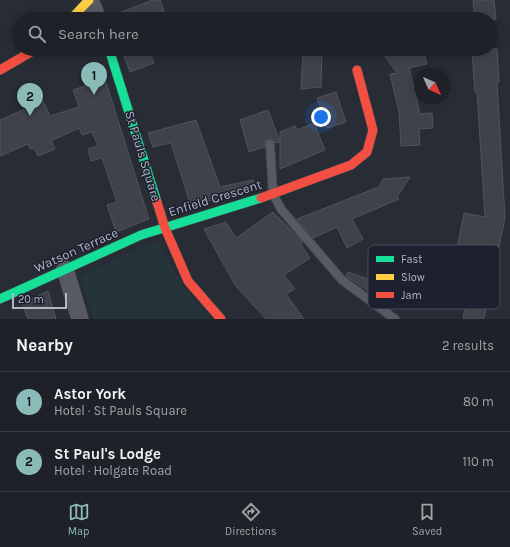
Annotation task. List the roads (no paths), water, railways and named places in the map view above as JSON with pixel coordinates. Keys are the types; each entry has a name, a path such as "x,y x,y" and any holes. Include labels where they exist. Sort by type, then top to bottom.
{"street":[{"path":"78,12 89,0 95,12"},
{"path":"0,70 26,56"},
{"name":"St Pauls Square","path":"111,56 165,228 188,281 222,319"},
{"name":"Enfield Crescent","path":"165,228 273,194 350,165 368,152 373,130 357,70"},
{"name":"Watson Terrace","path":"0,299 142,234 165,228"},
{"path":"65,269 80,319"}],"lane":[{"name":"Enfield Crescent","path":"270,144 273,194"},
{"path":"273,194 281,209 342,280 368,299"},
{"path":"381,309 395,319"}],"place":[{"name":"Astor York","path":"94,95"},
{"name":"St Paul's Lodge","path":"30,116"}]}
